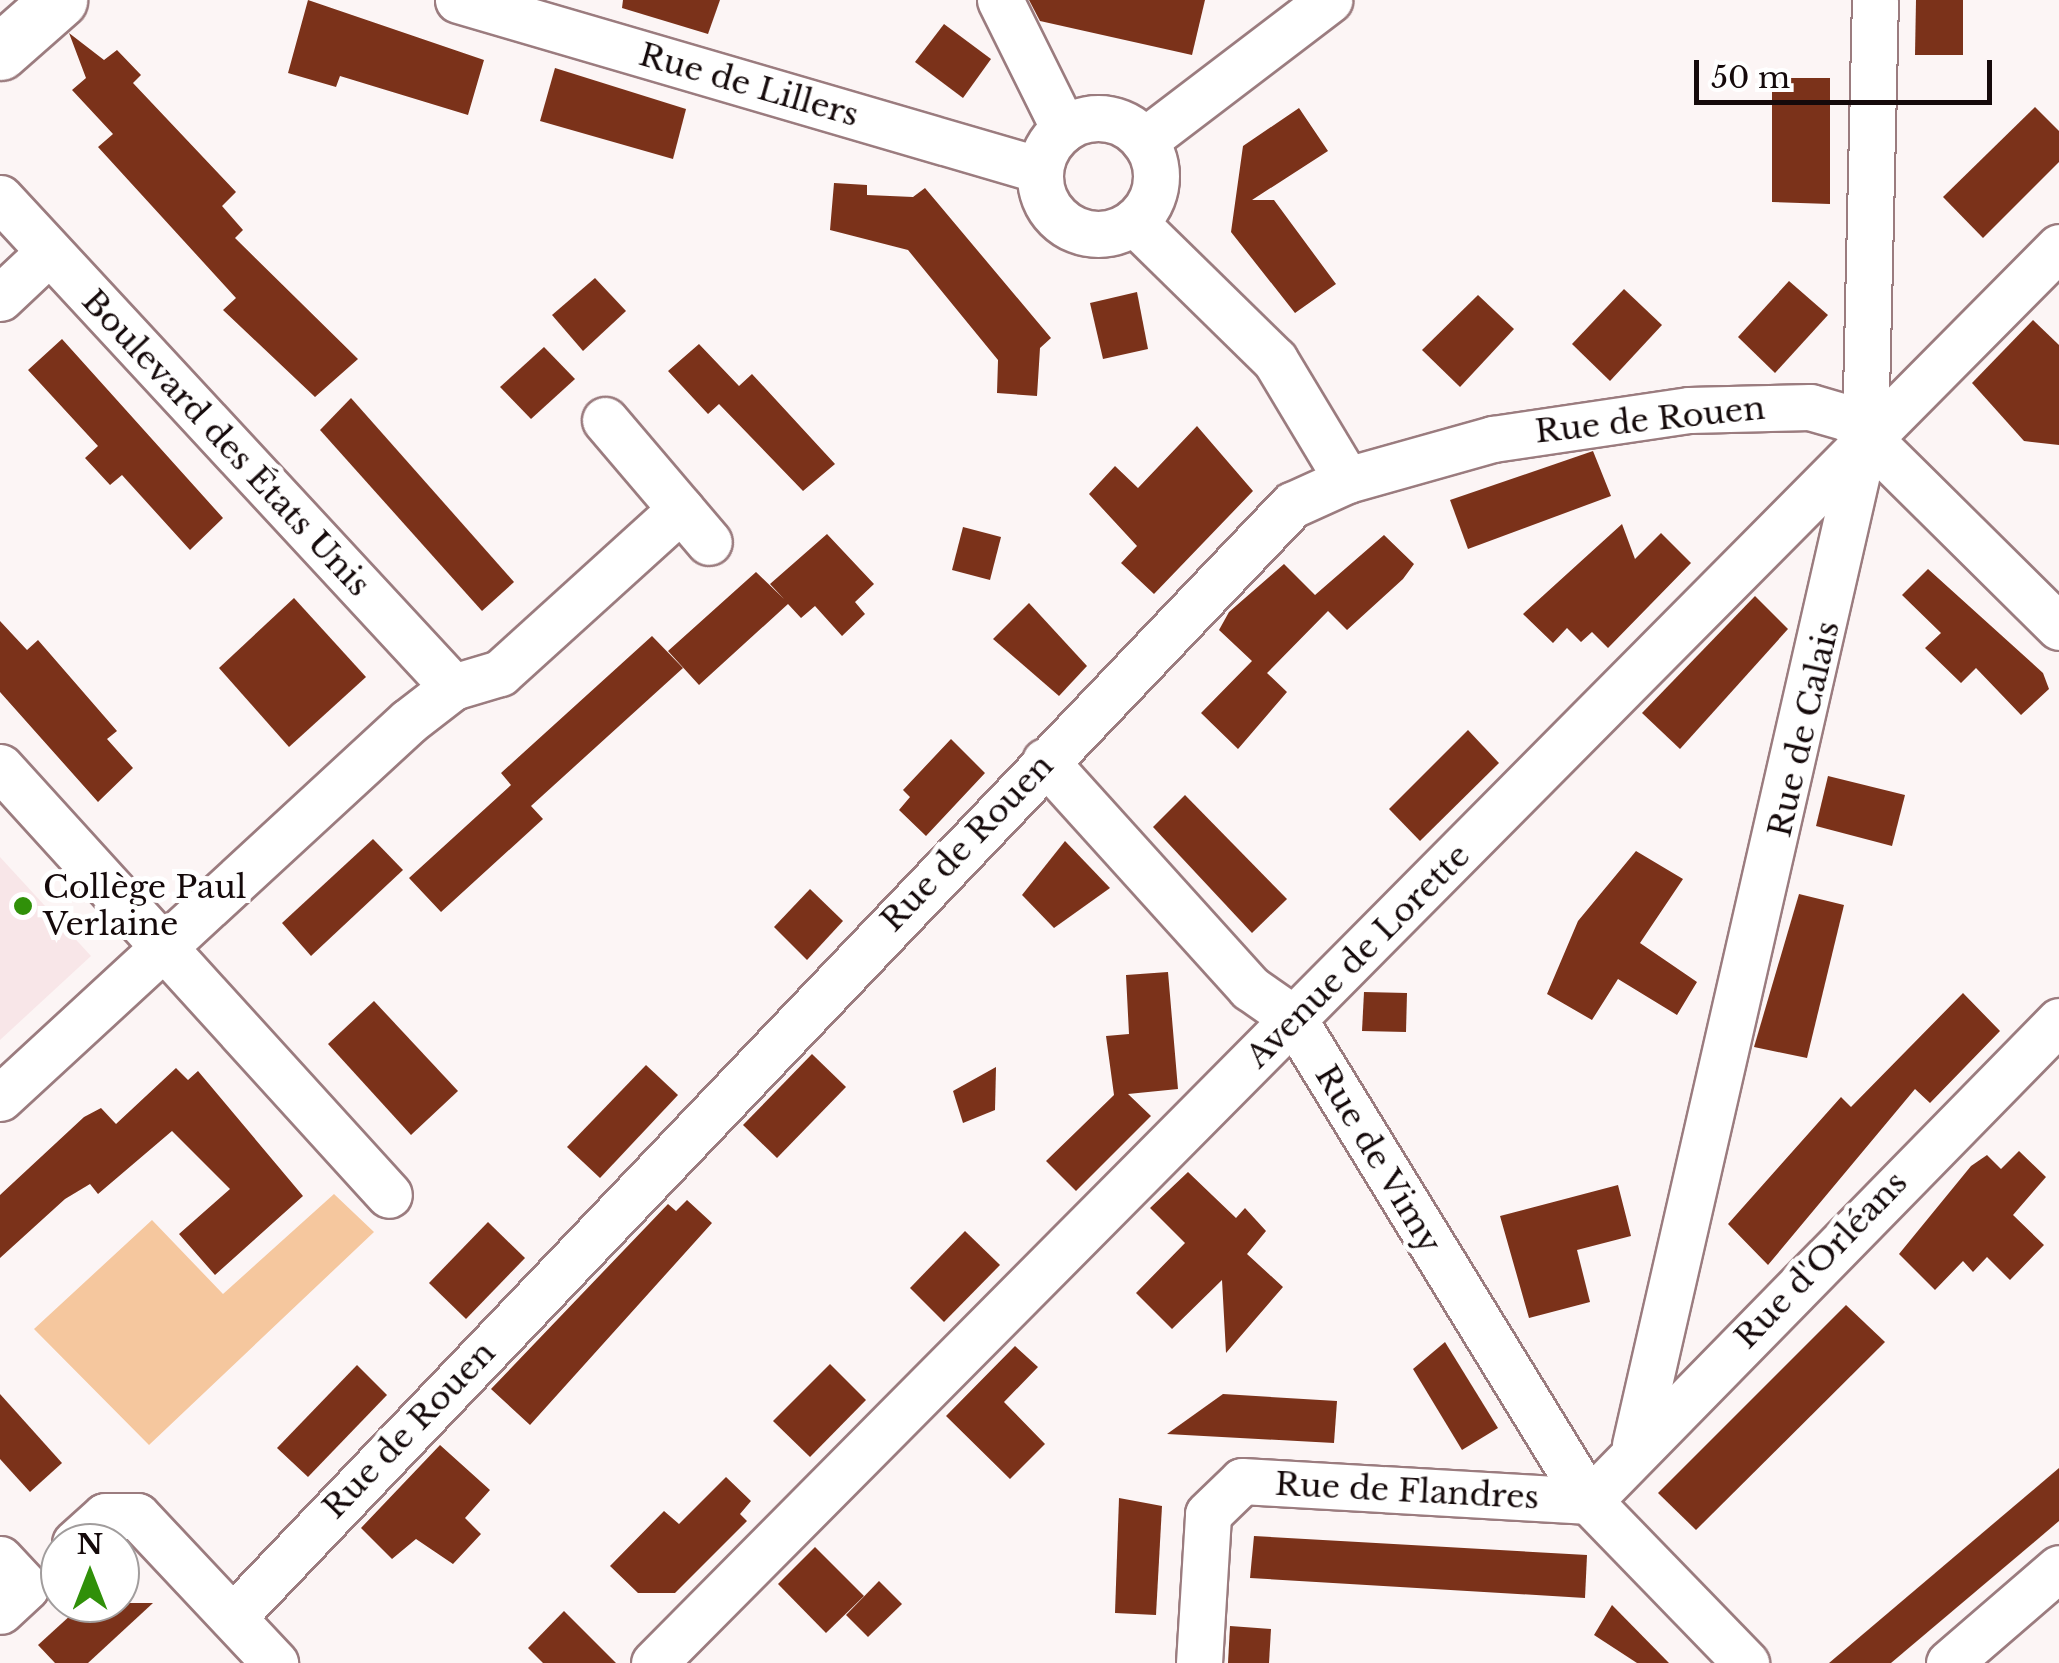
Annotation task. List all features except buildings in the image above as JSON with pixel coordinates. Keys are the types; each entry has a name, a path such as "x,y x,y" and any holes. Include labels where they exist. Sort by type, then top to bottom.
{"street":[{"path":"0,52 59,0"},
{"name":"Rue de Lillers","path":"458,0 1040,170"},
{"path":"1000,0 1064,129"},
{"path":"1144,141 1329,0"},
{"name":"Rue de Calais","path":"1635,1445 1865,438 1875,0"},
{"path":"1116,121 1144,141 1154,190 1134,222 1110,234 1066,226 1042,195 1040,170 1064,129 1116,121"},
{"name":"Boulevard des États Unis","path":"0,198 453,687"},
{"path":"1134,222 1275,360 1347,480"},
{"name":"Avenue de Lorette","path":"654,1663 1865,438 2059,247"},
{"path":"0,298 49,252"},
{"name":"Rue de Rouen","path":"233,1617 1292,506 1347,480 1493,439 1688,410 1810,407 1848,418 2059,627"},
{"path":"0,1098 166,952 453,687 500,673 695,526 605,420"},
{"name":"Rue de Vimy","path":"1045,761 1250,988 1293,1018 1590,1501 1746,1663"},
{"path":"0,767 389,1195"},
{"name":"Rue d'Orléans","path":"1590,1501 1614,1484 1635,1445 2059,1021"},
{"name":"Rue de Flandres","path":"1199,1663 1208,1514 1242,1481 1590,1501"},
{"path":"97,1523 105,1516 137,1516 275,1663"},
{"path":"8,1586 40,1568"},
{"path":"1949,1663 2059,1568"}],"shaded area":[{"name":"Collège Paul Verlaine","path":"0,857 91,956 0,1040"},
{"path":"334,1194 374,1232 149,1445 34,1329 152,1220 223,1294"}],"place":[{"name":"Collège Paul Verlaine","path":"23,906"}]}
